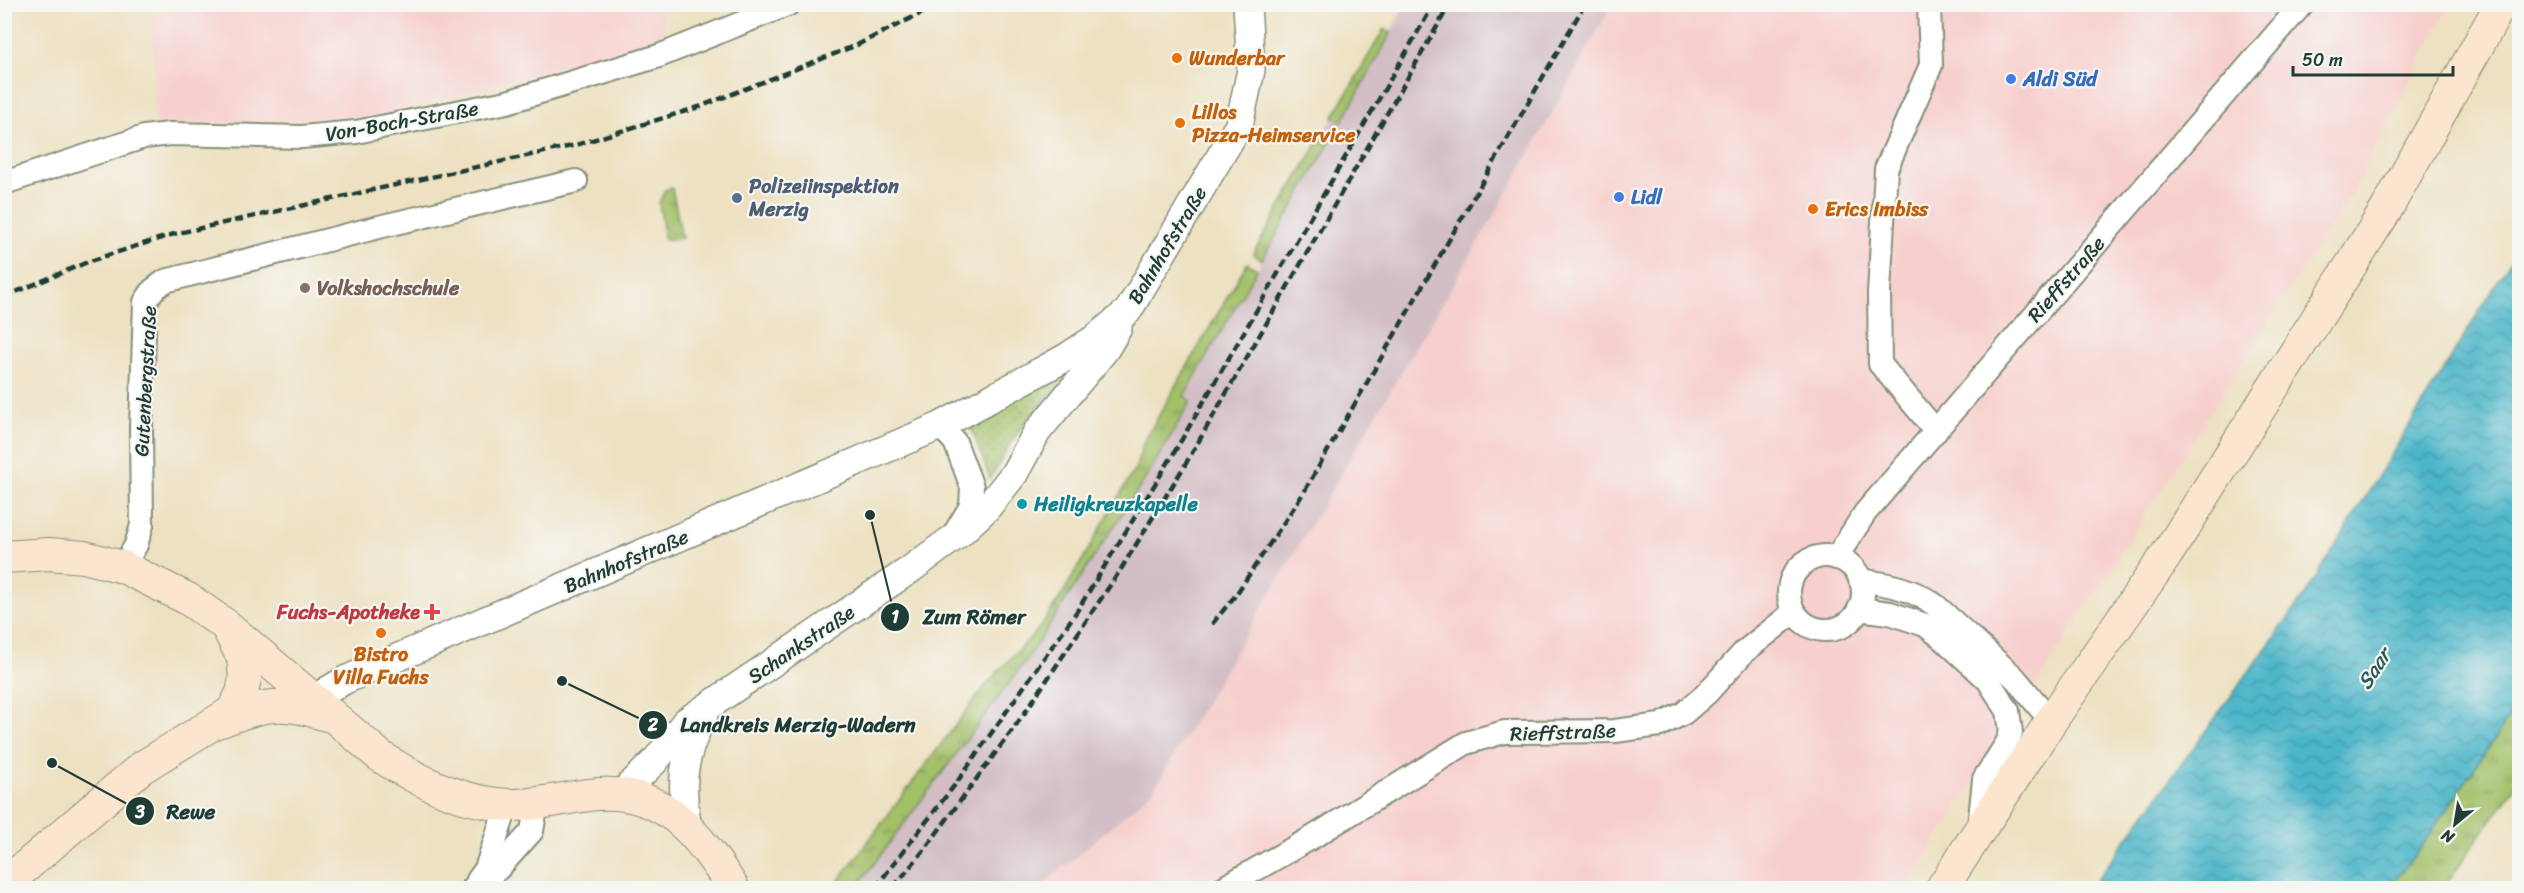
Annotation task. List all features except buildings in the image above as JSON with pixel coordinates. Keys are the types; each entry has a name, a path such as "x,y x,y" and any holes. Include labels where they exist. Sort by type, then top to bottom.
{"main road":[{"path":"1942,888 2051,721 2167,554 2386,210 2501,4"},
{"path":"4,557 49,554 84,557 123,567 188,598 227,626 380,756 402,771 428,784 452,793 522,804 592,794 621,794 664,808 688,827 706,848 733,888"},
{"path":"4,885 141,768 232,712 238,703 245,678 243,658 227,626"},
{"path":"220,721 261,706 285,705 324,709"}],"street":[{"name":"Von-Boch-Straße","path":"4,183 144,137 170,134 265,138 324,135 368,130 507,102 659,56 789,4"},
{"name":"Bahnhofstraße","path":"324,709 345,680 940,426 1065,358 1094,339 1128,311 1239,125 1251,70 1247,4"},
{"path":"1929,4 1931,65 1886,169 1879,293 1880,364 1936,431"},
{"name":"Rieffstraße","path":"1836,558 1855,525 2302,4"},
{"name":"Gutenbergstraße","path":"123,567 136,544 142,525 141,428 145,302 153,290 165,281 176,278 383,226 576,182"},
{"name":"Schankstraße","path":"621,794 656,760 685,722 708,709 785,653 960,533 1003,491 1037,432 1105,350 1128,311"},
{"path":"934,553 957,529 971,506 972,487 955,442 940,426"},
{"path":"1825,556 1836,558 1854,570 1860,580 1862,600 1859,609 1845,625 1823,630 1812,627 1794,612 1789,592 1790,582 1803,564 1813,558 1825,556"},
{"path":"1860,580 1907,590 1921,595 1935,605 2015,678 2051,721"},
{"path":"1859,609 1890,613 1925,625 1988,680 2008,711 2011,732 2007,743 1984,779 1979,833"},
{"name":"Rieffstraße","path":"1223,888 1313,837 1466,743 1504,732 1615,731 1660,725 1684,713 1706,694 1744,652 1794,612"},
{"name":"Schankstraße","path":"688,827 683,801 683,776 690,744 708,709"},
{"path":"473,888 498,869 532,831 522,804"},
{"path":"473,888 522,804"}],"shaded area":[{"path":"216,4 660,4 666,40 376,116 156,125 152,16"},
{"path":"1405,5 1612,5 1508,192 1153,791 1039,888 856,888 1027,659 1190,400 1184,397 1331,140 1323,134 1333,117 1342,121"},
{"path":"1612,5 2449,5 2357,184 1906,888 1039,888 1153,791 1508,192"}],"green space":[{"path":"1384,29 1391,33 1342,122 1333,117"},
{"path":"1323,134 1332,139 1262,260 1253,254"},
{"path":"672,188 682,238 665,240 659,203 665,190"},
{"path":"1247,263 1257,269 1184,396 1191,401 1149,473 1027,659 856,888 833,888 985,686 1040,627 1062,595 1136,467 1144,441"},
{"path":"1065,366 1071,374 1032,414 1011,442 990,479 968,419"},
{"path":"2519,703 2519,781 2443,888 2389,888 2421,847"}],"water":[{"name":"Saar","path":"2519,247 2519,703 2421,847 2389,888 2091,888 2307,592"}],"railway":[{"path":"4,297 90,261 174,234 576,145 699,107 857,45 940,4"},
{"path":"875,888 957,782 1077,611 1171,458 1434,4"},
{"path":"893,888 925,849 1024,714 1121,569 1185,465 1450,4"},
{"path":"1212,624 1235,596 1304,492 1585,4"}],"place":[{"name":"Wunderbar","path":"1177,58"},
{"name":"Aldi Süd","path":"2011,79"},
{"name":"Lillos Pizza-Heimservice","path":"1180,123"},
{"name":"Lidl","path":"1619,197"},
{"name":"Polizeiinspektion Merzig","path":"737,198"},
{"name":"Erics Imbiss","path":"1813,209"},
{"name":"Volkshochschule","path":"305,288"},
{"name":"Heiligkreuzkapelle","path":"1022,504"},
{"name":"Zum Römer","path":"870,515"},
{"name":"Fuchs-Apotheke","path":"432,612"},
{"name":"Bistro Villa Fuchs","path":"381,633"},
{"name":"Landkreis Merzig-Wadern","path":"562,681"},
{"name":"Rewe","path":"52,763"}]}
